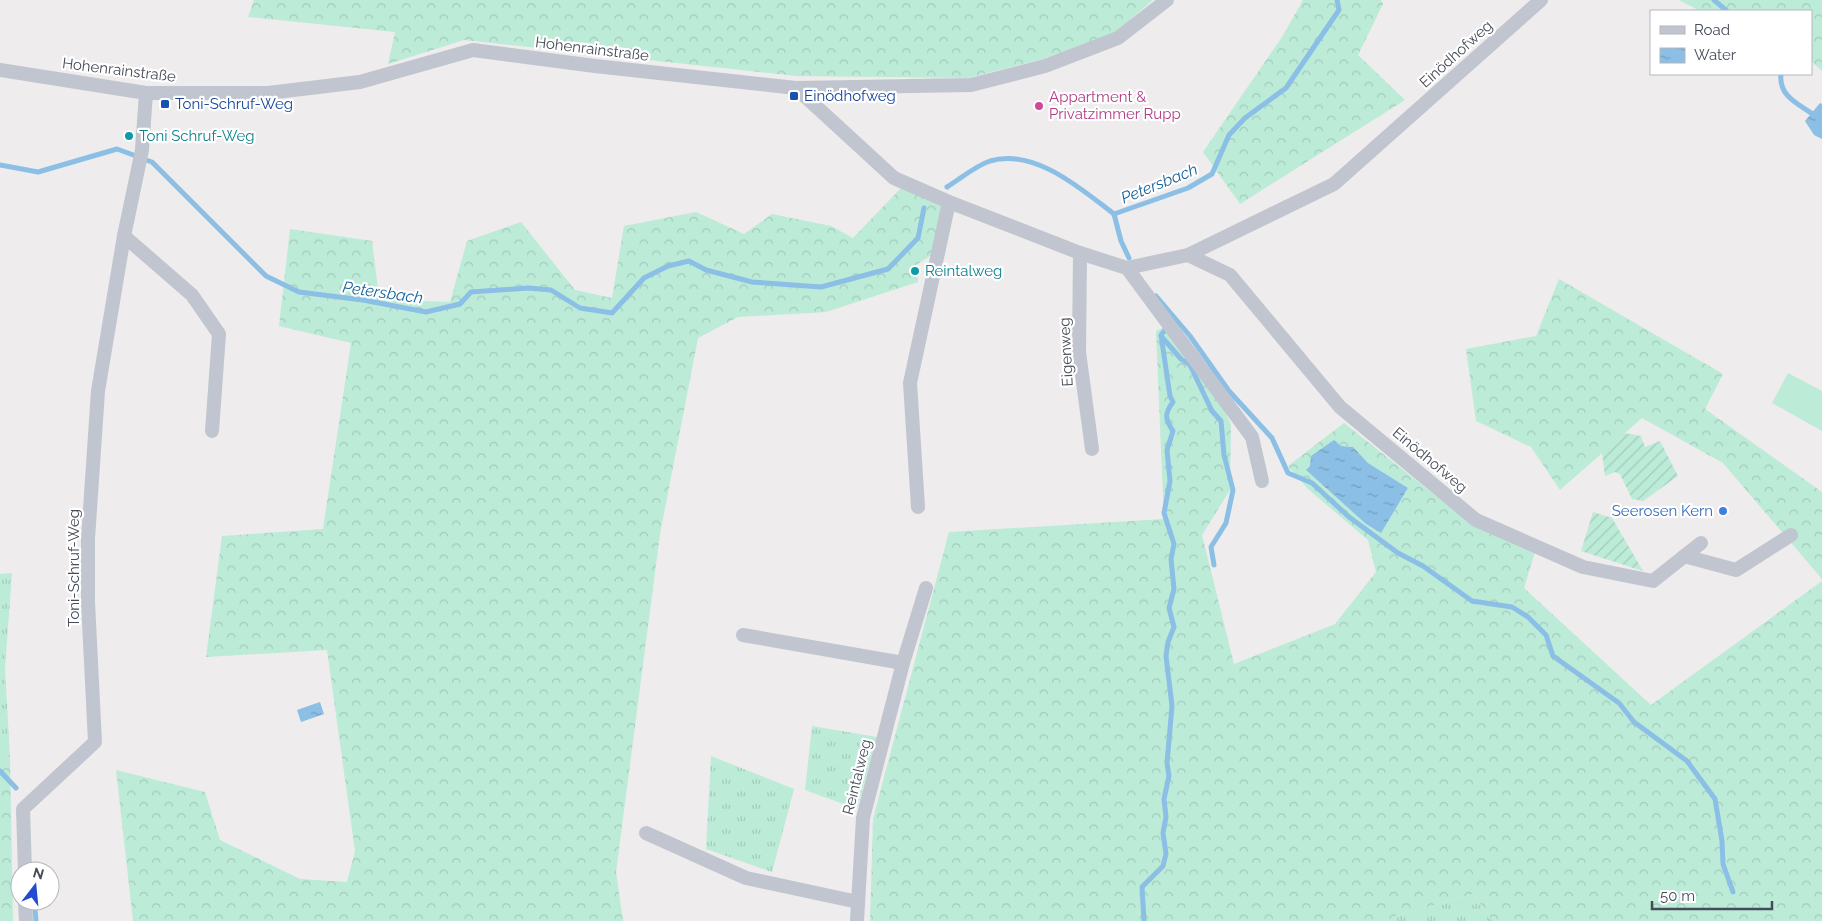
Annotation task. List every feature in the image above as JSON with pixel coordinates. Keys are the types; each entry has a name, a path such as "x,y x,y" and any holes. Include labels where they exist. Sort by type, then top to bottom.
{"street":[{"name":"Hohenrainstraße","path":"0,70 146,93 268,93 360,82 473,50 595,66 796,88 970,85 1045,66 1118,38 1167,0"},
{"name":"Einödhofweg","path":"796,88 894,178 949,202 1080,253 1127,268 1188,255 1334,184 1541,0"},
{"name":"Toni-Schruf-Weg","path":"25,861 23,809 95,742 88,602 88,538 98,391 124,236 142,150 146,93"},
{"path":"918,507 910,383 949,202"},
{"path":"124,236 192,295 219,334 212,430"},
{"name":"Eigenweg","path":"1080,253 1079,352 1092,448"},
{"name":"Einödhofweg","path":"1188,255 1230,275 1340,407 1476,520 1582,567 1653,581 1700,543"},
{"path":"1127,268 1252,437 1262,481"},
{"path":"1684,556 1736,570 1791,535"},
{"name":"Reintalweg","path":"857,921 863,818 903,663 926,588"},
{"path":"743,634 903,663"},
{"path":"646,833 746,878 858,902"}],"green space":[{"path":"254,0 1153,0 1116,32 1043,59 968,78 796,76 464,40 388,64 395,32 248,17"},
{"path":"1303,0 1381,0 1383,4 1358,55 1405,100 1240,204 1203,152 1282,37"},
{"path":"1679,0 1822,0 1822,71 1812,62 1812,10 1698,10"},
{"path":"901,188 943,207 936,252 913,267 912,274 918,278 918,282 826,312 738,317 698,338 660,534 616,872 623,921 133,921 116,770 205,792 220,840 300,879 347,882 355,851 327,650 206,657 222,536 323,529 351,343 279,326 290,229 372,241 378,289 422,301 450,302 467,241 521,222 575,290 612,298 624,226 696,212 744,234 772,214 831,226 853,238"},
{"path":"1559,279 1723,374 1705,409 1822,492 1822,579 1723,463 1642,418 1560,490 1531,447 1476,421 1466,349 1536,336"},
{"path":"1169,325 1208,378 1231,424 1230,490 1202,535 1234,664 1335,624 1376,572 1368,540 1308,489 1288,466 1344,423 1475,527 1535,552 1524,588 1651,705 1822,581 1822,921 1493,921 1473,894 1395,916 1394,921 870,921 873,819 949,532 1164,519 1156,331","holes":["1335,441 1341,446 1353,447 1368,463 1408,488 1381,532 1366,524 1306,470"]},
{"path":"1788,373 1822,391 1822,431 1772,403"},
{"path":"1624,433 1641,436 1645,447 1660,441 1678,476 1643,501 1632,499 1620,474 1615,472 1605,476 1602,453"},
{"path":"1593,512 1612,518 1643,571 1581,551"},
{"path":"12,573 5,668 10,758 0,747 0,574"},
{"path":"812,726 877,737 857,809 805,790"},
{"path":"0,747 10,758 12,861 10,861 10,911 13,911 13,921 0,921"},
{"path":"711,756 794,789 772,872 706,849"},
{"path":"1473,894 1493,921 1394,921 1395,916"}],"water":[{"path":"1820,103 1822,104 1822,139 1814,135 1805,121"},
{"path":"1334,440 1341,446 1353,447 1368,463 1408,488 1381,533 1366,524 1306,470 1310,466 1311,456"},
{"path":"320,702 324,714 301,722 297,710"}],"waterway":[{"name":"Petersbach","path":"947,187 984,163 1007,159 1024,160 1056,173 1087,193 1114,214 1188,188 1212,174 1229,135 1245,118 1286,88 1339,10 1337,0"},
{"path":"1714,0 1726,10"},
{"path":"1781,75 1781,83 1789,97 1822,122"},
{"name":"Petersbach","path":"0,165 38,172 117,149 136,156"},
{"name":"Petersbach","path":"146,160 152,162 266,276 299,292 363,300 426,312 460,304 471,292 528,288 551,290 580,308 612,313 644,278 668,266 689,261 706,270 752,282 821,287 888,269 918,238 924,208"},
{"path":"1114,214 1121,241 1129,258"},
{"path":"1156,296 1190,336 1229,391 1272,438 1288,473 1312,483 1349,517 1398,553 1423,566 1472,601 1512,607 1528,617 1546,635 1553,656 1619,703 1634,722 1687,761 1715,799 1722,841 1723,864 1733,892"},
{"path":"1144,921 1142,887 1163,866 1166,854 1163,833 1166,817 1164,799 1169,776 1167,763 1172,706 1166,656 1168,642 1174,627 1169,608 1174,589 1171,559 1174,544 1164,513 1170,481 1167,450 1173,431 1168,423 1167,413 1173,402 1170,396 1161,335 1165,330"},
{"path":"1161,336 1181,359 1190,365 1212,411 1221,421 1224,455 1233,490 1226,523 1211,547 1214,565"},
{"path":"0,771 16,788"},
{"path":"35,911 36,921"}],"place":[{"name":"Einödhofweg","path":"794,96"},
{"name":"Toni-Schruf-Weg","path":"165,104"},
{"name":"Appartment & Privatzimmer Rupp","path":"1039,106"},
{"name":"Toni Schruf-Weg","path":"129,136"},
{"name":"Reintalweg","path":"915,271"},
{"name":"Seerosen Kern","path":"1723,511"}]}
